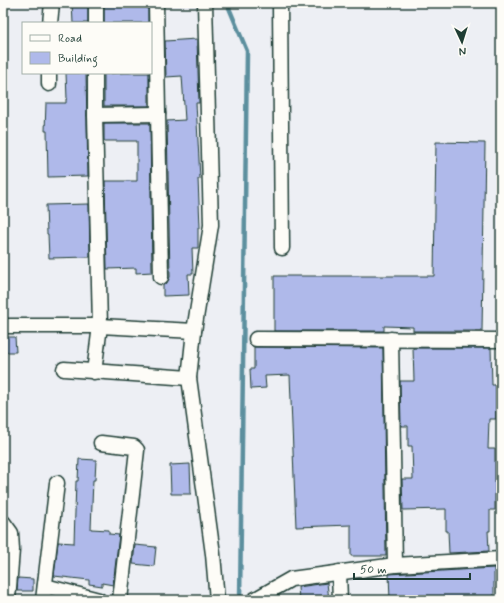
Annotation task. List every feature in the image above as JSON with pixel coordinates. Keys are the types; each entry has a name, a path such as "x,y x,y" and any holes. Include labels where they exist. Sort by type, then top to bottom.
{"street":[{"path":"50,22 52,3"},
{"path":"96,3 96,22"},
{"path":"156,3 161,277"},
{"path":"205,3 212,225 194,331 189,378 212,554 216,600"},
{"path":"280,3 282,248"},
{"path":"94,372 100,326 95,74"},
{"path":"95,115 158,114"},
{"path":"3,326 100,326 194,331"},
{"path":"256,339 501,340"},
{"path":"391,339 395,564"},
{"path":"64,369 189,378"},
{"path":"101,443 134,447 137,450 120,600"},
{"path":"43,600 57,483"},
{"path":"3,522 10,533 12,550 8,600"},
{"path":"254,600 291,580 339,572 395,564 501,559"},
{"path":"339,572 340,600"},
{"path":"45,586 99,600"}],"building":[{"path":"72,3 88,3 88,22 73,22"},
{"path":"104,3 148,3 148,22 104,22"},
{"path":"197,39 199,103 196,103 200,179 198,179 200,227 198,227 198,248 192,248 193,274 188,274 189,295 163,296 163,285 166,284 170,277 167,121 185,120 182,76 166,77 165,41"},
{"path":"66,74 86,74 88,176 48,177 47,131 45,131 46,103 66,103"},
{"path":"104,74 149,74 149,106 104,106"},
{"path":"104,123 150,123 152,272 136,273 136,268 107,269 105,181 137,181 137,141 104,141"},
{"path":"436,142 485,143 482,331 413,331 413,327 384,326 384,331 274,331 274,276 434,276"},
{"path":"89,204 90,257 49,258 46,205"},
{"path":"3,337 15,337 16,352 3,352"},
{"path":"254,347 383,348 386,556 351,556 351,525 296,527 290,375 265,376 266,388 251,389 250,369 254,369"},
{"path":"413,348 491,348 492,385 496,385 496,419 489,419 488,449 495,449 495,510 490,510 490,531 488,531 489,551 449,553 448,531 446,531 446,509 403,510 402,479 413,479 412,446 408,446 408,426 401,426 400,381 414,381"},
{"path":"79,459 96,460 95,480 93,480 91,529 109,530 109,534 119,535 113,585 102,583 102,586 89,584 89,580 54,576 58,542 74,543 76,481 78,481"},
{"path":"190,464 191,494 171,494 170,465"},
{"path":"135,545 156,547 154,566 133,564"},
{"path":"494,568 494,600 390,600 389,574"},
{"path":"18,578 33,579 33,591 17,591"},
{"path":"327,583 329,600 299,600 298,587"}],"waterway":[{"path":"227,3 247,51 240,600"}]}
